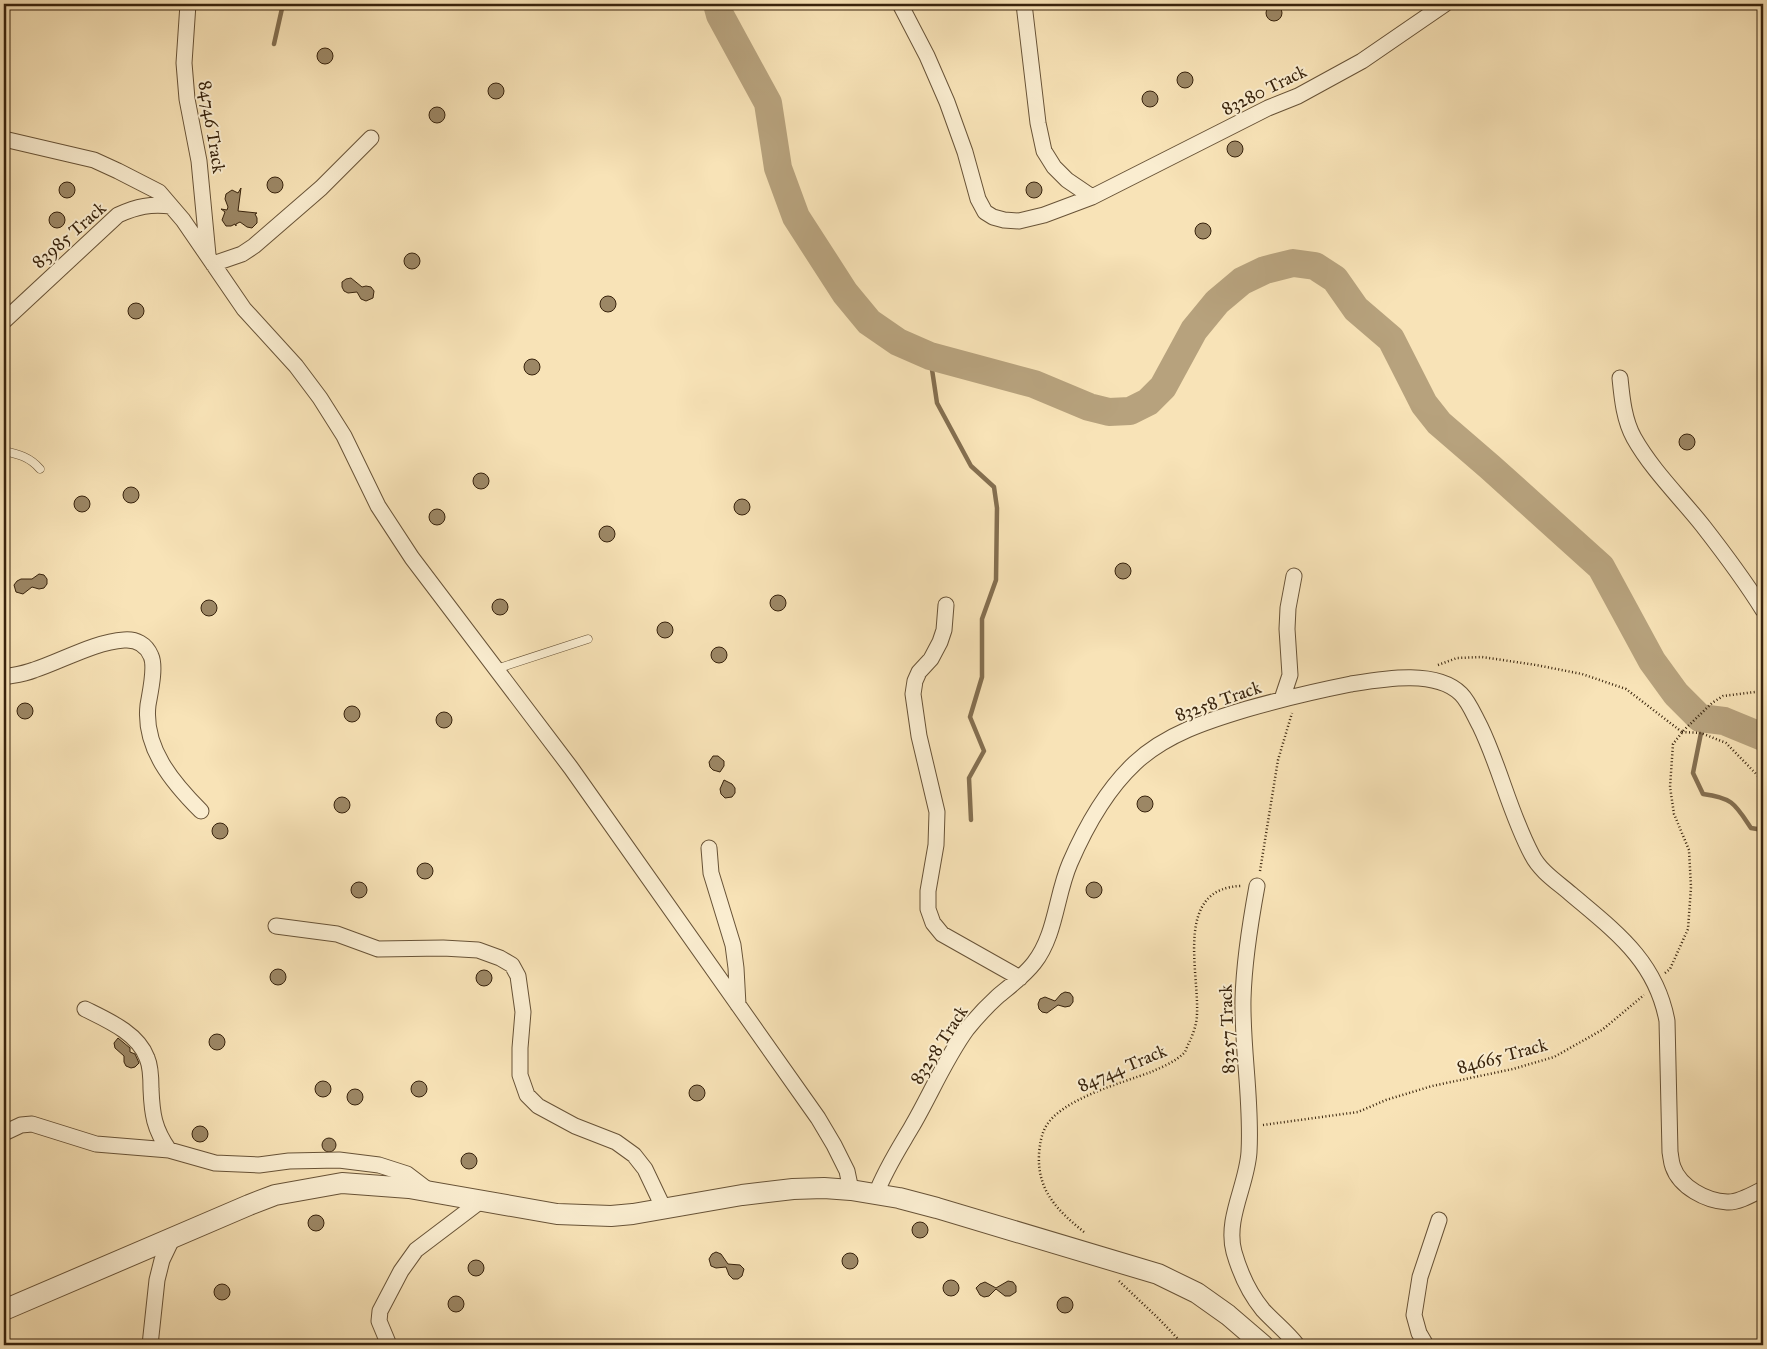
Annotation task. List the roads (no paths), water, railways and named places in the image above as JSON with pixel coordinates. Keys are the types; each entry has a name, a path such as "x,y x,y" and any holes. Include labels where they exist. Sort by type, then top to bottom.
{"street":[{"name":"84746 Track","path":"188,4 184,63 186,99 199,161 211,260"},
{"path":"1024,4 1038,123 1044,151 1054,167 1067,180 1092,197"},
{"name":"83280 Track","path":"901,6 927,56 947,102 965,152 978,199 985,212 993,217 1004,220 1019,221 1044,215 1092,197 1268,108 1298,96 1362,61 1445,4"},
{"path":"211,260 242,254 254,246 320,188 371,138"},
{"path":"4,139 94,160 159,192 171,206 244,309 296,366 320,398 344,436 378,506 391,528 570,768 818,1118 834,1144 847,1171 851,1190"},
{"name":"83985 Track","path":"4,321 118,215 134,208 152,205 171,206"},
{"path":"1620,378 1623,404 1634,438 1661,476 1703,526 1752,592 1763,610"},
{"path":"1282,699 1290,675 1287,629 1288,608 1294,576"},
{"path":"946,605 944,630 940,642 931,659 919,672 913,694 919,736 937,812 936,845 928,891 928,909 933,924 942,934 1020,978"},
{"path":"4,677 32,671 100,645 123,640 136,640 146,647 152,658 152,677 148,708 149,727 153,743 163,768 179,789 201,811"},
{"name":"83258 Track","path":"876,1194 882,1177 966,1031 992,1002 1020,978 1037,960 1052,924 1069,866 1086,829 1108,792 1135,762 1160,744 1189,728 1213,719 1297,695 1356,683 1407,677 1432,680 1449,685 1461,694 1484,735 1522,835 1537,864 1630,946 1656,983 1664,1002 1668,1021 1670,1152 1673,1168 1681,1181 1704,1196 1728,1202 1739,1200 1763,1189"},
{"path":"709,848 711,873 733,945 738,1006"},
{"name":"83257 Track","path":"1257,886 1245,965 1243,1000 1249,1154 1232,1232 1234,1251 1244,1281 1256,1300 1297,1345"},
{"path":"276,926 337,934 378,949 443,948 478,950 500,958 512,965 518,976 523,1012 520,1075 527,1095 538,1106 575,1126 616,1142 634,1155 645,1169 664,1209"},
{"path":"84,1009 124,1031 142,1048 148,1059 155,1123 159,1136 169,1150"},
{"path":"4,1133 22,1125 32,1124 96,1144 169,1150 214,1162 234,1165 339,1160 379,1164 407,1174 429,1191"},
{"path":"4,1310 266,1198 342,1183 429,1191 557,1214 588,1216 633,1214 742,1195 793,1189 824,1188 876,1194 937,1208 1158,1274 1197,1293 1228,1315 1263,1345"},
{"path":"388,1345 379,1321 380,1311 401,1271 416,1250 482,1200"},
{"path":"1426,1345 1419,1333 1414,1315 1420,1277 1439,1220"},
{"path":"150,1345 157,1280 162,1260 173,1237"}],"lane":[{"path":"4,451 19,454 33,461 40,469"},
{"path":"496,669 588,639"}],"waterway":[{"path":"274,44 283,4"},
{"path":"717,4 720,15 768,103 778,168 796,217 845,293 869,322 898,342 930,356 1034,384 1089,407 1109,412 1130,411 1148,402 1163,387 1194,330 1217,302 1242,281 1265,270 1293,263 1315,266 1335,279 1356,309 1391,339 1424,404 1439,423 1601,567 1652,661 1676,694 1700,718 1724,721 1763,737"},
{"path":"930,356 937,403 971,466 994,487 997,508 996,580 982,619 982,677 970,717 984,751 969,778 971,820"},
{"path":"1700,718 1701,733 1693,773 1703,794 1727,800 1737,808 1751,828 1763,830"}]}
